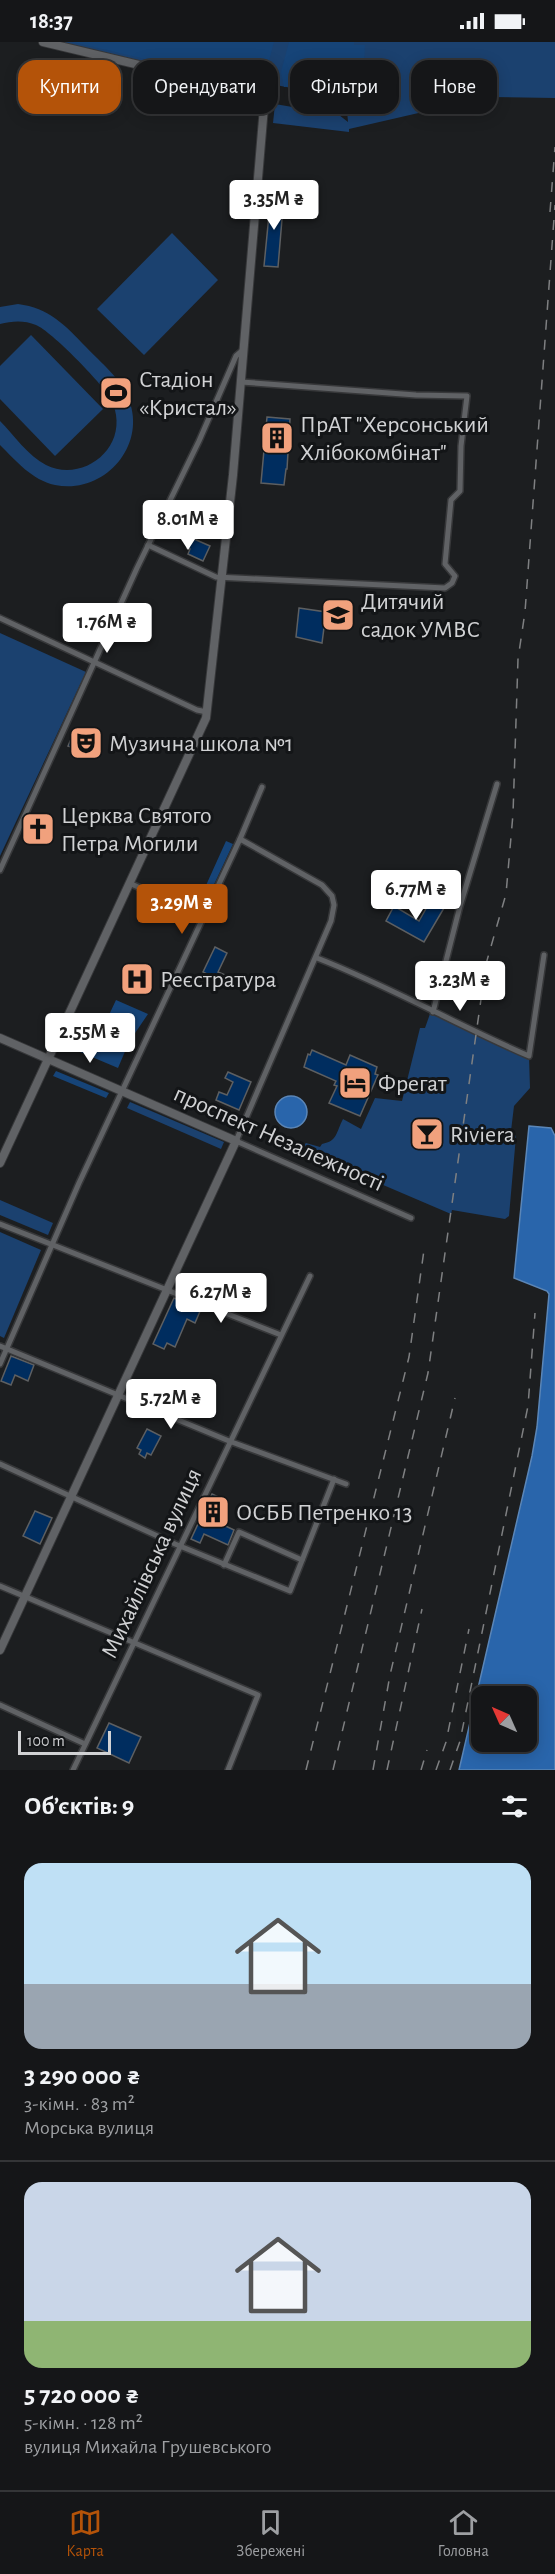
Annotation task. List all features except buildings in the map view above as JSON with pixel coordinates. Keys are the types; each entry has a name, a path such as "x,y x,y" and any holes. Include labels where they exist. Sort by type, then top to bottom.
{"street":[{"path":"0,1163 207,712 241,382 264,95 43,42"},
{"path":"0,870 148,545 199,441 236,356 243,350"},
{"path":"148,545 222,578 445,588 452,583 455,576 445,564 452,500 460,491 461,446 467,396 416,395 241,382"},
{"path":"0,618 197,710 207,712"},
{"path":"433,1012 460,906 497,784"},
{"path":"0,1364 51,1246 262,787"},
{"path":"0,1650 236,1141 317,958 331,921 334,905 329,890 240,839"},
{"path":"129,883 204,916"},
{"path":"317,958 357,973 433,1012 529,1056 544,954"},
{"name":"проспект Незалежності","path":"0,1038 411,1218"},
{"path":"0,1224 167,1292 281,1335"},
{"name":"Михайлівська вулиця","path":"73,1770 310,1276"},
{"path":"0,1346 229,1441 346,1484"},
{"path":"0,1464 180,1546 290,1591 334,1479"},
{"path":"224,1565 239,1532 302,1560"},
{"path":"0,1586 258,1695 228,1770"},
{"path":"0,1706 85,1744"}],"shaded area":[{"path":"58,42 555,42 555,98 497,97 497,60 411,60 411,114 414,114 349,129 349,132 273,123 274,114 278,114 278,105 290,107 290,114 333,114 339,115 348,122 347,114 399,114 399,60 290,60 290,88 278,85 278,60 134,60"},
{"path":"72,42 274,42 269,60 149,60"},
{"path":"289,42 354,42 354,45 365,45 364,60 290,60 290,86 284,87 281,72"},
{"path":"172,233 218,280 144,355 97,309"},
{"name":"Стадіон «Кристал»","path":"18,304 39,309 56,319 104,365 126,392 133,418 132,435 126,450 117,464 104,475 89,483 73,486 47,483 25,469 0,445 0,421 39,461 59,469 72,470 96,461 112,441 116,429 116,413 110,398 64,347 36,325 27,322 0,324 0,307"},
{"path":"31,335 103,409 55,456 0,399 0,366"},
{"path":"0,633 86,672 0,856"},
{"path":"226,841 233,844 203,908 199,910 181,902 188,885 203,892"},
{"path":"116,1000 148,1014 129,1042 118,1068 66,1046 77,1019 102,1030"},
{"path":"431,1011 529,1056 530,1088 514,1106 511,1131 516,1136 509,1216 505,1219 452,1210 451,1214 299,1149 306,1143 320,1147 331,1141 343,1119 361,1129 375,1098 402,1101 420,1028 425,1028"},
{"path":"56,1071 109,1093 106,1098 53,1076"},
{"path":"291,1096 302,1101 307,1112 302,1123 291,1128 280,1123 275,1112 280,1101"},
{"path":"130,1102 224,1142 221,1149 127,1108"},
{"path":"529,1126 551,1128 555,1136 555,1770 459,1770 471,1718 471,1752 537,1752 537,1686 479,1686 532,1456 537,1427 549,1294 547,1291 514,1278"},
{"path":"0,1200 53,1223 48,1235 0,1215"},
{"path":"0,1232 41,1250 4,1338 0,1336"}],"railway":[{"path":"550,212 555,147"},
{"path":"333,1770 428,1373 486,964 506,894 513,814 518,659 525,612 555,205"},
{"path":"306,1770 409,1357 424,1250"},
{"path":"450,1770 460,1741 528,1406 535,1313"},
{"path":"373,1770 390,1675 455,1398"},
{"path":"387,1770 422,1609"},
{"path":"436,1770 446,1742 469,1629"},
{"path":"421,1770 427,1750"}],"place":[{"name":"Стадіон «Кристал»","path":"116,393"},
{"name":"ПрАТ \"Херсонський Хлібокомбінат\"","path":"277,438"},
{"name":"Дитячий садок УМВС","path":"338,615"},
{"name":"Музична школа №1","path":"86,743"},
{"name":"Церква Святого Петра Могили","path":"38,829"},
{"name":"Реєстратура","path":"137,979"},
{"name":"Фрегат","path":"355,1083"},
{"name":"Riviera","path":"427,1134"},
{"name":"ОСББ Петренко 13","path":"213,1512"}]}
